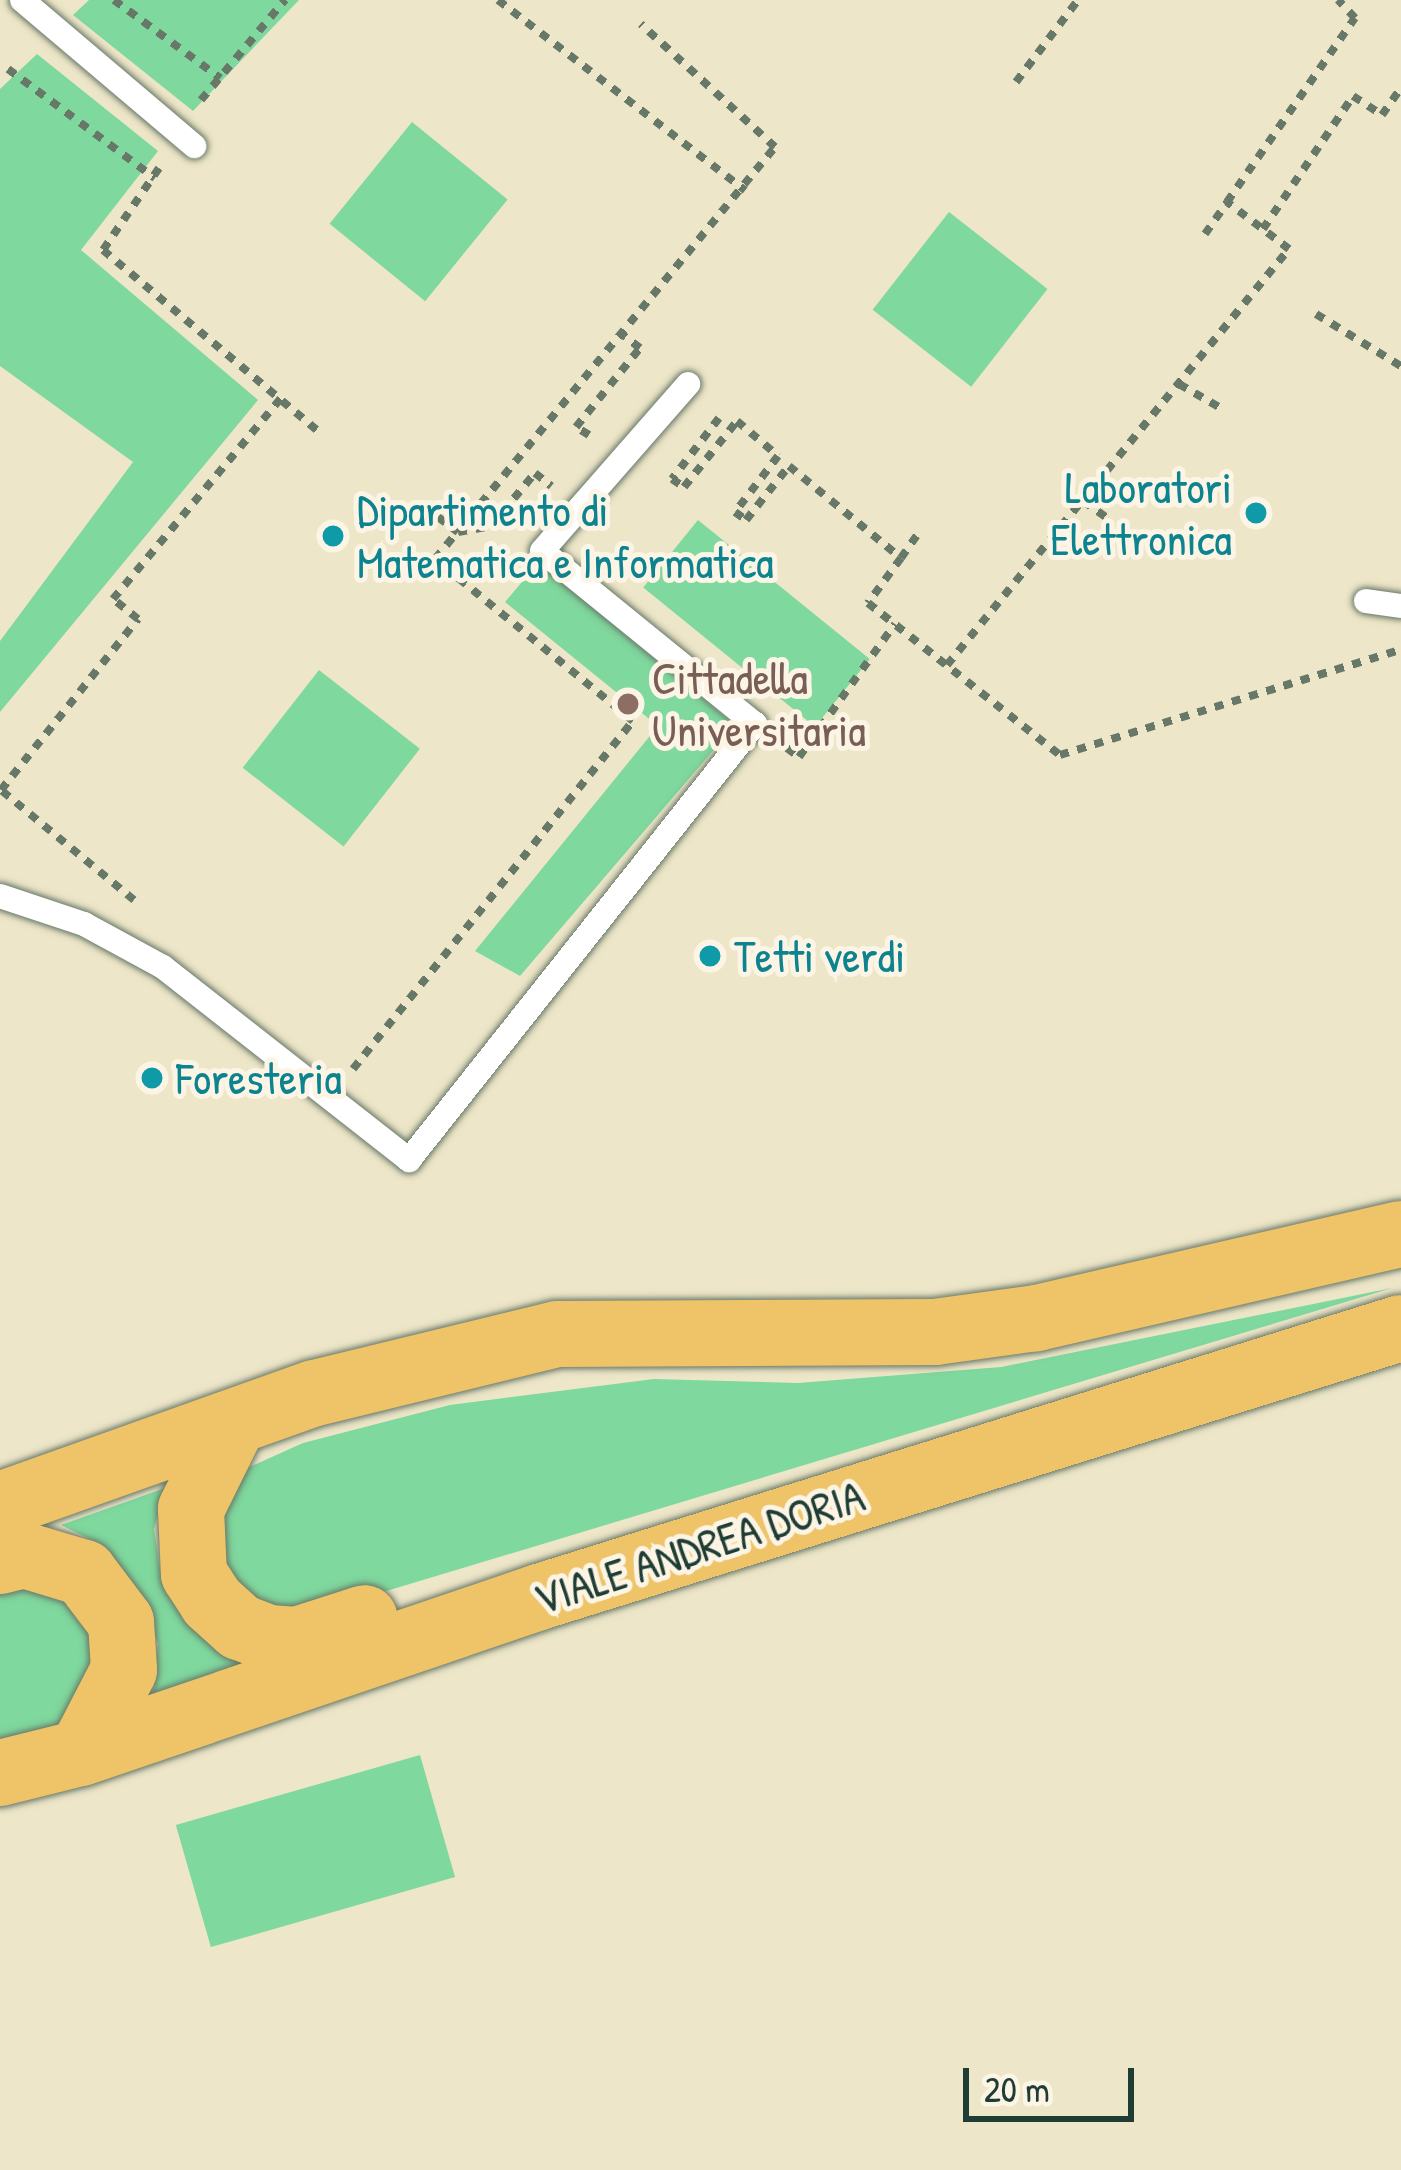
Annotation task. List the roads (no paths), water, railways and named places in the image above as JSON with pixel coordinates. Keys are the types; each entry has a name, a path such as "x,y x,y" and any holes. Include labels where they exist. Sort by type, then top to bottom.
{"main road":[{"path":"0,1505 315,1393 557,1334 935,1332 1037,1318 1401,1234"},
{"name":"VIALE ANDREA DORIA","path":"0,1773 81,1754 539,1597 1401,1328"},
{"path":"232,1424 204,1472 189,1541 194,1574 240,1628 297,1640 390,1610 539,1597"},
{"path":"0,1561 24,1555 84,1573 121,1622 124,1670 104,1723 81,1754"}],"lane":[{"path":"0,16 19,0 184,138"},
{"path":"0,896 84,924 163,967 409,1160 755,724 542,551 688,384"},
{"path":"1366,601 1401,606"}],"place":[{"name":"Laboratori Elettronica","path":"1256,513"},
{"name":"Dipartimento di Matematica e Informatica","path":"333,536"},
{"name":"Cittadella Universitaria","path":"628,704"},
{"name":"Tetti verdi","path":"710,956"},
{"name":"Foresteria","path":"152,1078"}]}
